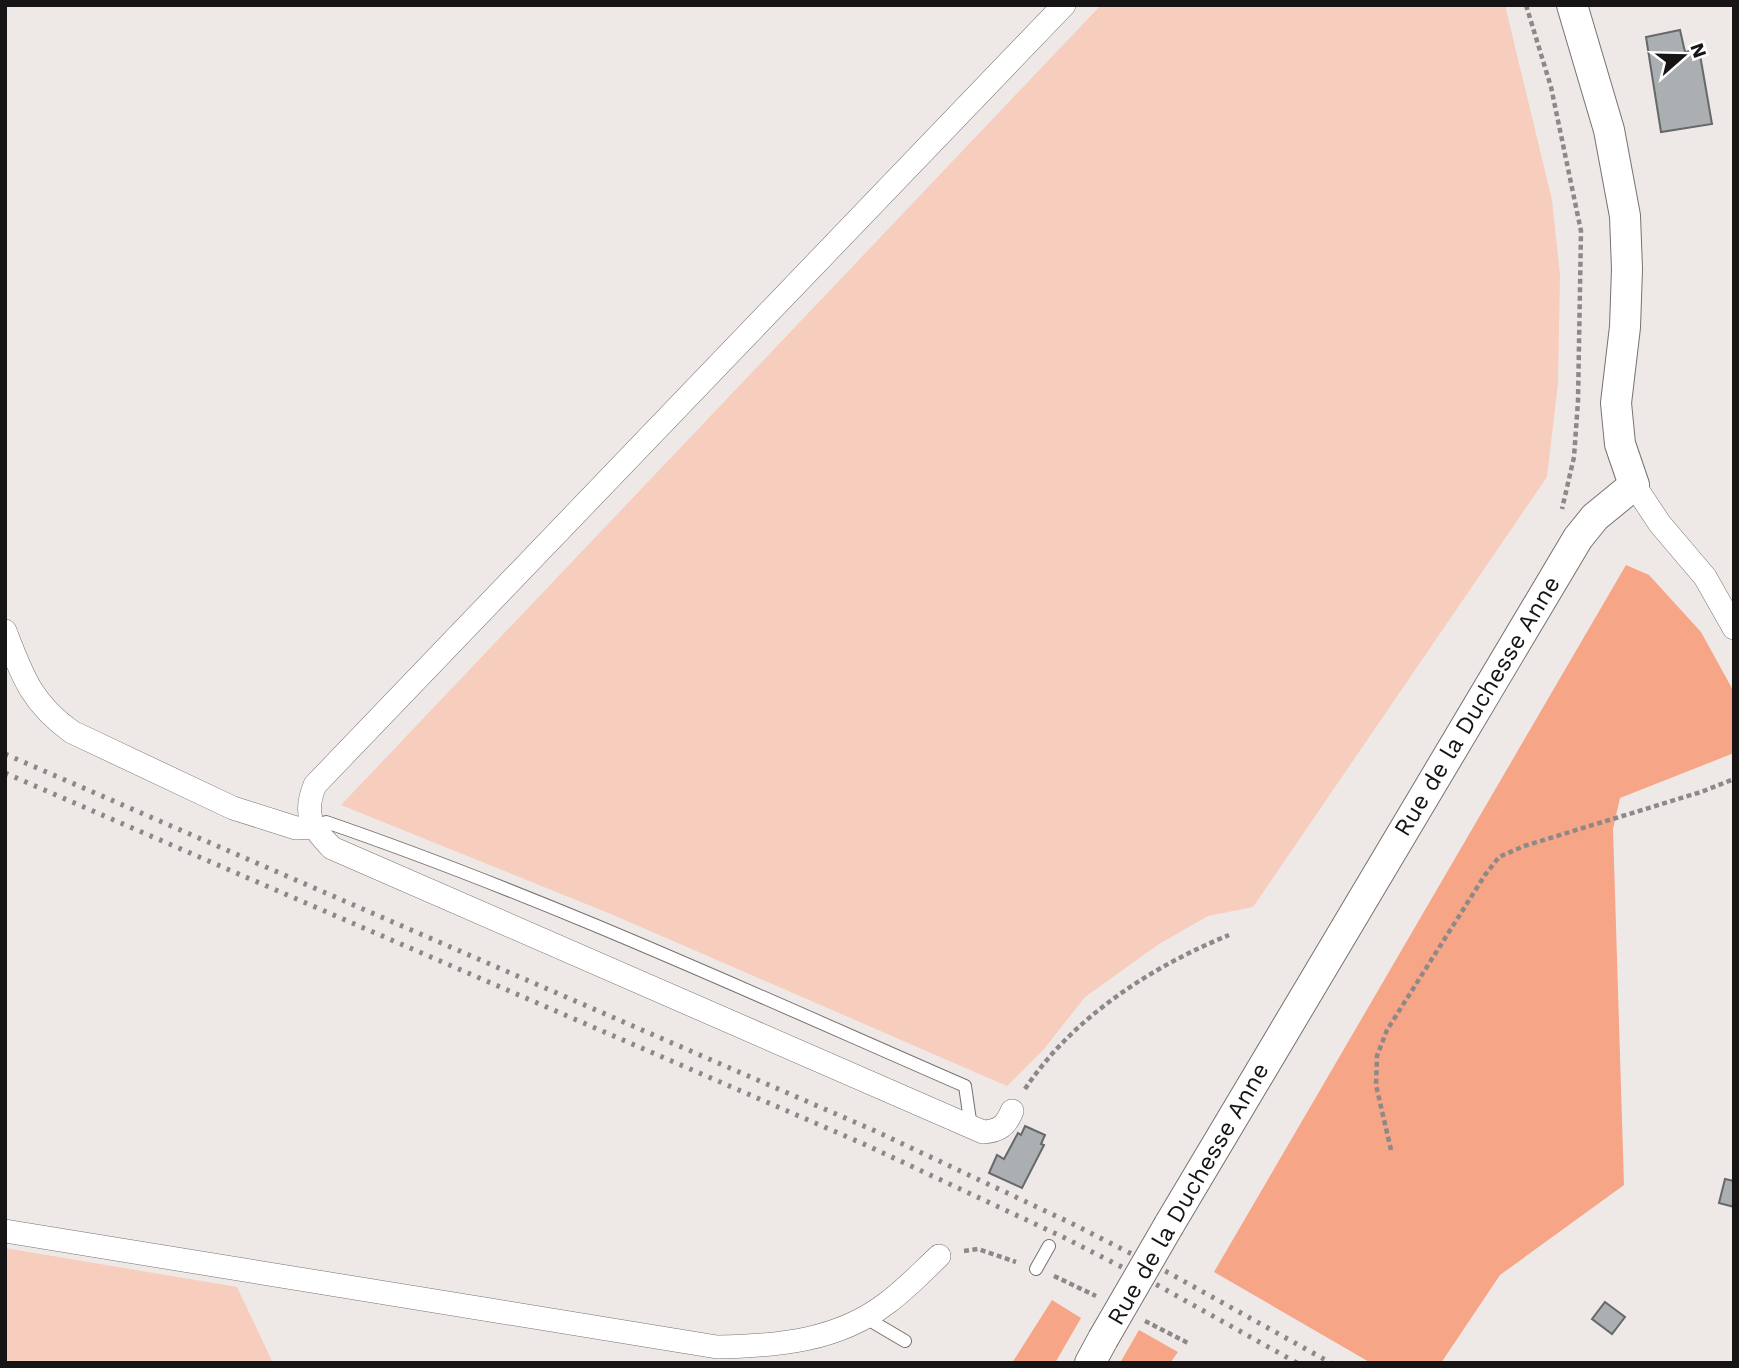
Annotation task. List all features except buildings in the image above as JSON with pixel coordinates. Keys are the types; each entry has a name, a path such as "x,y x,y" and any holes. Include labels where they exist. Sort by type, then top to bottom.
{"street":[{"path":"1012,1111 1006,1124 996,1131 983,1132 332,848 313,827 309,799 315,785 1064,5"},
{"path":"1572,5 1609,130 1625,216 1625,327 1616,403 1620,444 1634,485 1660,524 1705,577 1734,628"},
{"name":"Rue de la Duchesse Anne","path":"1096,1351 1571,548 1595,517 1634,485"},
{"path":"6,632 21,674 32,692 55,720 72,732 233,808 296,828 313,827"},
{"path":"5,1231 718,1347 763,1346 811,1339 866,1318 887,1303 939,1256"}],"lane":[{"path":"313,827 326,822 484,879 629,938 965,1086 971,1127"},
{"path":"1036,1269 1049,1246"},
{"path":"866,1318 905,1341"}],"path":[{"path":"1526,5 1551,87 1581,231 1578,401 1574,457 1560,520"},
{"path":"1391,1150 1377,1085 1377,1056 1387,1030 1485,874 1499,857 1524,846 1701,792 1734,779"},
{"path":"1012,1111 1028,1084 1084,1022 1159,968 1230,935"},
{"path":"939,1256 978,1250 1036,1269 1104,1300"},
{"path":"1140,1318 1188,1343"}],"shaded area":[{"path":"1101,5 1505,5 1552,200 1560,275 1558,383 1547,477 1253,907 1208,916 1159,944 1085,997 1044,1049 1007,1086 611,914 341,805"},
{"path":"1626,565 1649,575 1701,632 1734,692 1734,753 1620,798 1613,829 1624,1185 1500,1275 1441,1363 1371,1363 1214,1272"},
{"path":"5,1248 237,1287 273,1363 5,1363"},
{"path":"1052,1300 1081,1318 1055,1363 1012,1363"},
{"path":"1139,1330 1178,1352 1170,1363 1120,1363"}],"railway":[{"path":"5,754 873,1130 1071,1223 1169,1273 1331,1363"},
{"path":"5,773 866,1145 1063,1237 1159,1286 1297,1363"}]}
